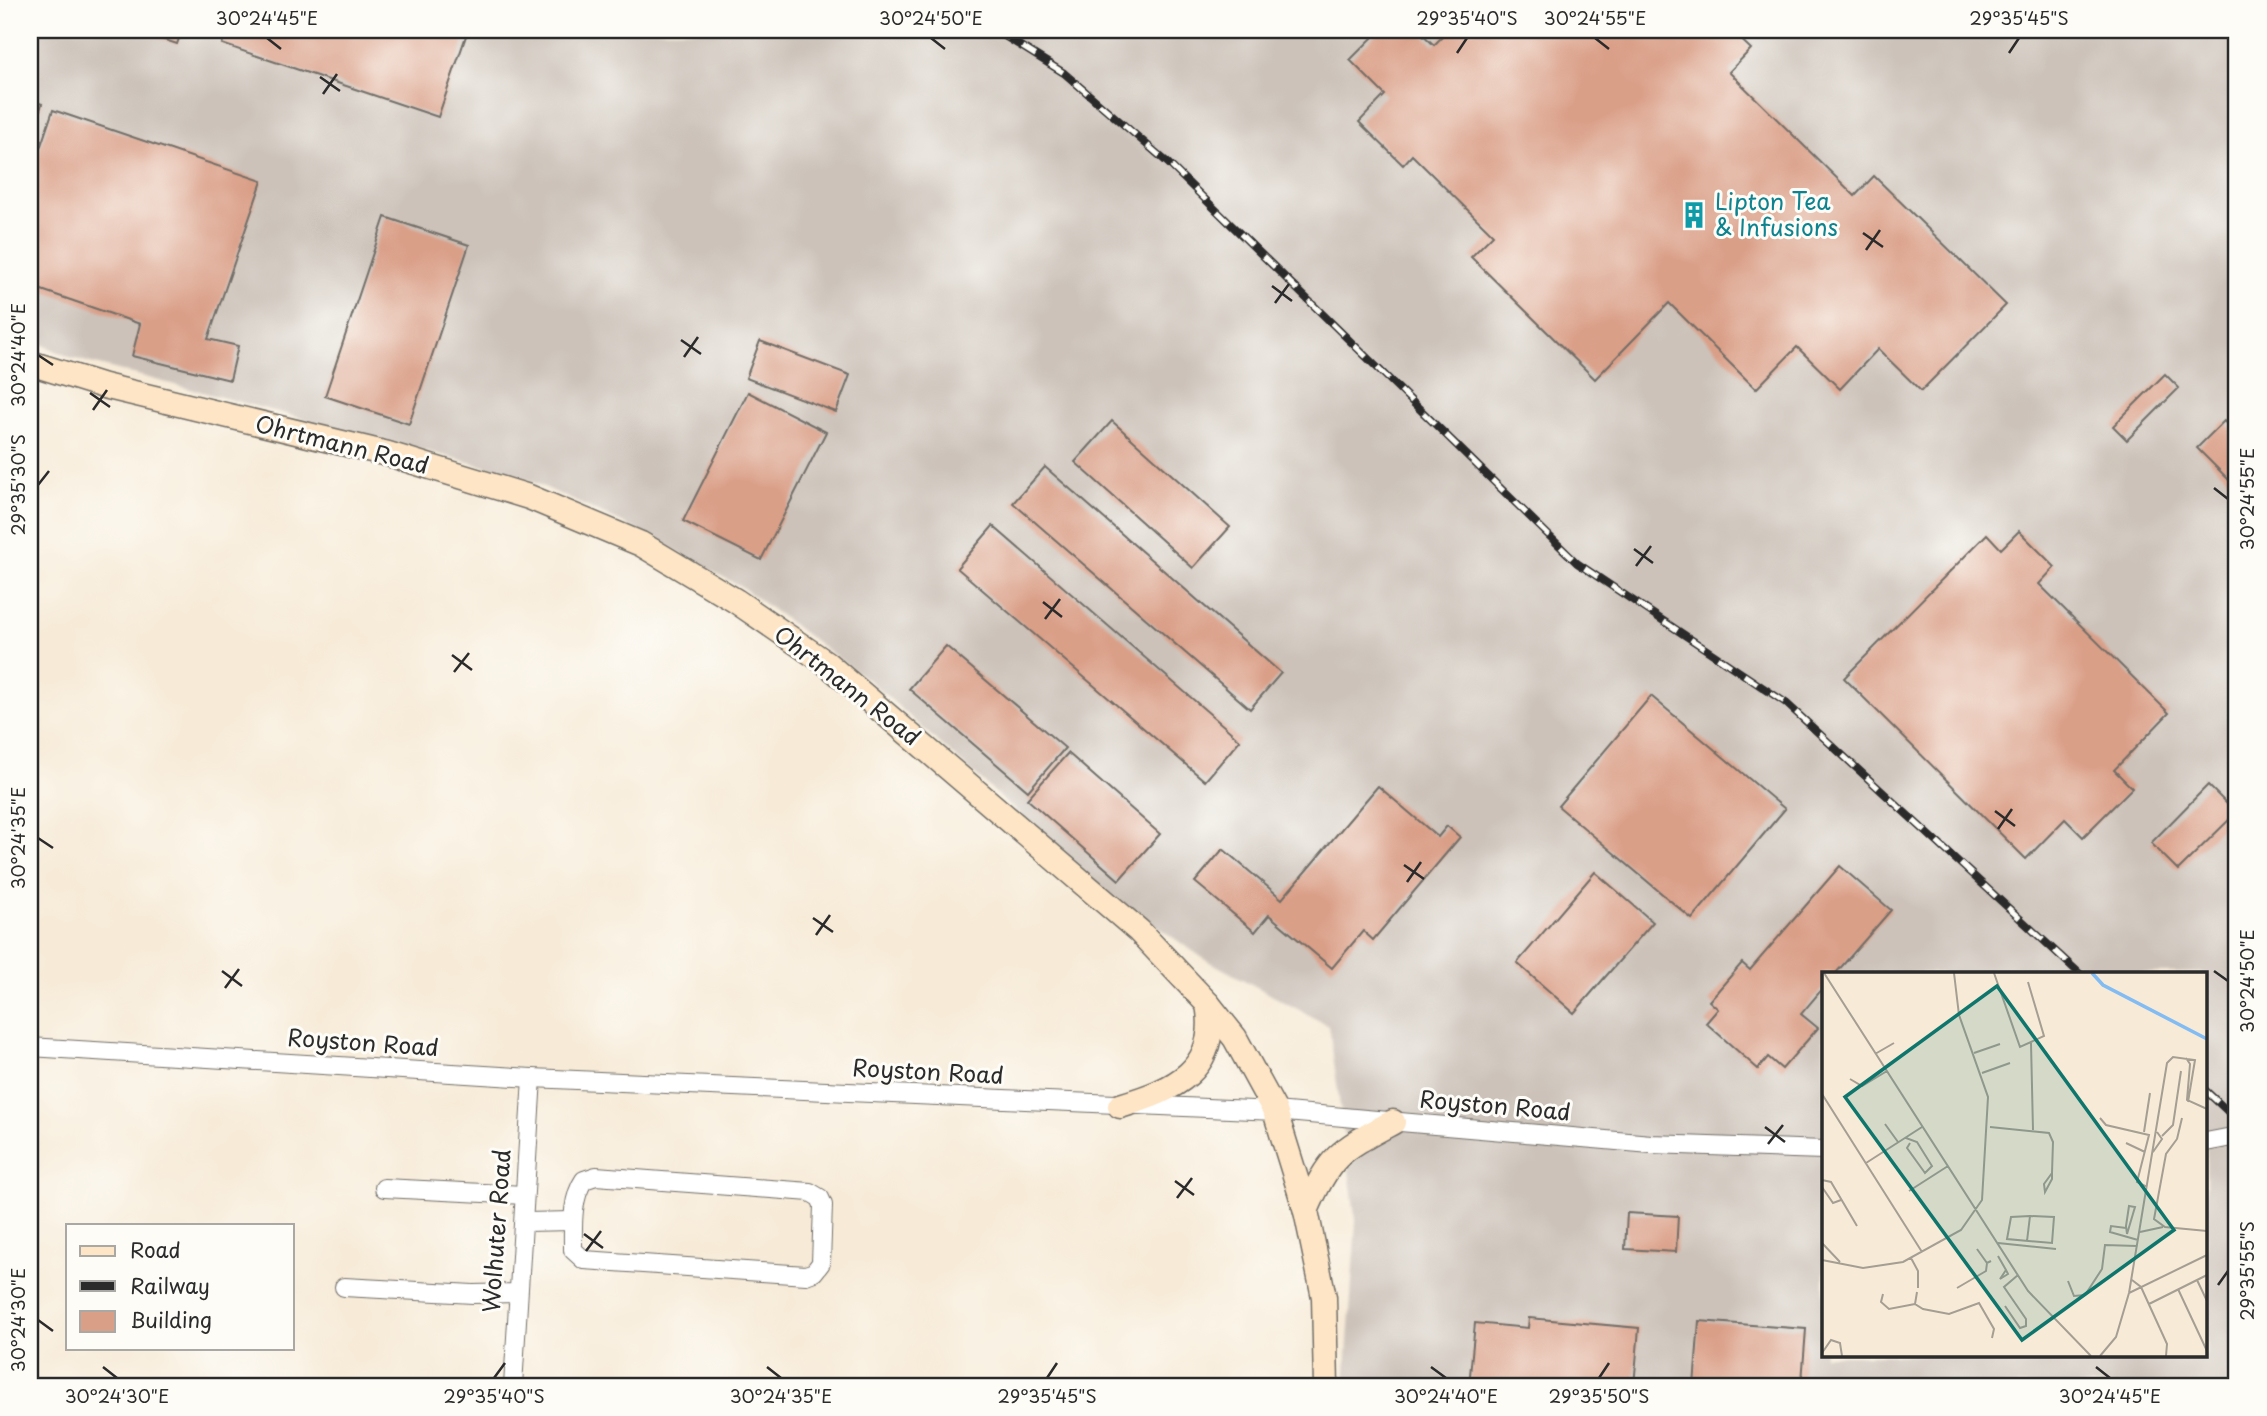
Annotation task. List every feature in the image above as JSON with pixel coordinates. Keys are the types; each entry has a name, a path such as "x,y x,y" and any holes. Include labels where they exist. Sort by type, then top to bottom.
{"main road":[{"name":"Ohrtmann Road","path":"30,363 104,386 388,454 529,497 640,544 736,601 826,663 1139,931 1236,1038 1275,1111 1306,1211 1324,1297 1326,1386"},
{"path":"1120,1105 1155,1095 1176,1085 1197,1065 1209,1041 1212,1024 1208,1004"},
{"path":"1306,1211 1334,1158 1346,1147 1393,1122"}],"street":[{"name":"Royston Road","path":"30,1047 532,1079 1275,1111 1651,1144 1822,1150"},
{"path":"30,1047 30,1059"},
{"name":"Wolhuter Road","path":"513,1386 532,1079"},
{"path":"2208,1142 2237,1136"},
{"path":"596,1176 810,1192 820,1198 823,1205 821,1263 814,1272 806,1275 590,1262 573,1250 573,1221 579,1188 584,1180 596,1176"},
{"path":"384,1188 524,1195"},
{"path":"525,1222 573,1221"},
{"path":"344,1287 472,1294 517,1293"}],"shaded area":[{"path":"30,30 2237,30 2237,1386 1345,1386 1356,1222 1329,1026 1203,958 1109,894 872,683 743,588 644,533 518,475 72,358 30,339"}],"building":[{"path":"135,30 182,30 177,44"},
{"path":"227,30 468,30 438,117 222,44"},
{"name":"Lipton Tea & Infusions","path":"1380,30 1418,30 1434,45 1449,30 1731,30 1751,49 1729,72 1855,196 1874,176 2006,305 1921,391 1878,349 1840,389 1797,347 1756,389 1669,303 1595,379 1471,257 1493,235 1412,155 1403,165 1359,122 1385,95 1350,60"},
{"path":"30,100 42,104 30,139"},
{"path":"53,110 262,181 208,339 238,346 230,380 132,356 140,324 30,286 30,178"},
{"path":"385,217 469,245 409,424 325,396"},
{"path":"760,341 850,375 836,412 746,378"},
{"path":"2165,374 2179,388 2127,440 2113,426"},
{"path":"748,392 826,432 761,560 683,521"},
{"path":"1112,421 1230,527 1193,568 1075,462"},
{"path":"2224,421 2237,435 2237,488 2197,448"},
{"path":"1045,467 1281,673 1250,709 1013,503"},
{"path":"993,526 1240,740 1205,781 957,568"},
{"path":"2019,531 2055,567 2039,584 2169,713 2114,770 2132,788 2083,837 2065,819 2026,859 1844,678 1987,534 2001,549"},
{"path":"946,646 1065,748 1028,791 909,689"},
{"path":"1651,696 1785,809 1692,919 1558,806"},
{"path":"1068,753 1160,834 1119,880 1027,799"},
{"path":"2208,785 2236,813 2178,870 2151,843"},
{"path":"1378,786 1438,837 1447,826 1460,837 1373,940 1363,931 1332,968 1269,915 1255,932 1195,882 1223,849 1282,899"},
{"path":"1840,866 1891,910 1837,972 1822,972 1822,989 1801,1014 1818,1028 1782,1069 1768,1057 1758,1069 1706,1023 1718,1009 1709,1001 1742,963 1750,970"},
{"path":"1595,872 1653,922 1574,1013 1517,963"},
{"path":"1627,1213 1678,1216 1676,1252 1625,1249"},
{"path":"1529,1318 1639,1328 1634,1386 1469,1386 1475,1323 1528,1328"},
{"path":"1699,1321 1806,1329 1802,1382 1817,1386 1694,1386"}],"railway":[{"path":"995,30 1064,73 1168,163 1577,563 1786,703 2078,972"},
{"path":"2208,1093 2237,1120"}],"place":[{"name":"Lipton Tea & Infusions","path":"1694,215"}]}
